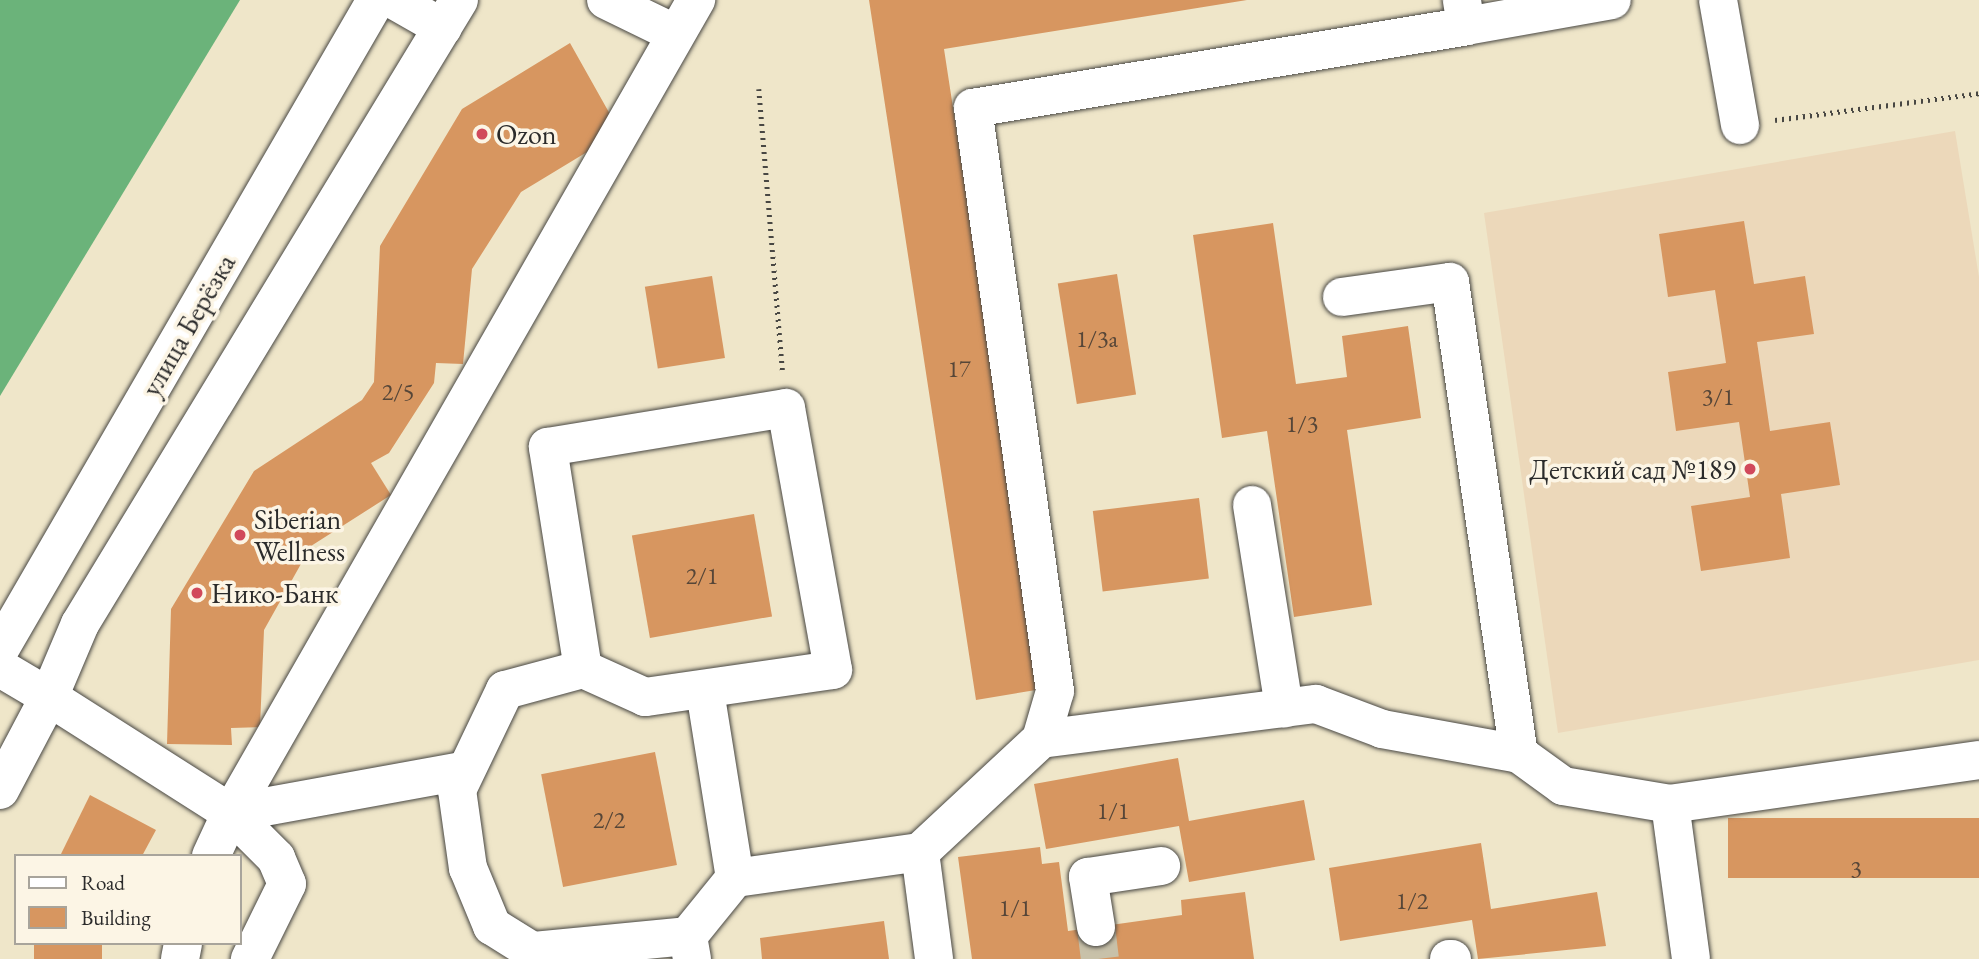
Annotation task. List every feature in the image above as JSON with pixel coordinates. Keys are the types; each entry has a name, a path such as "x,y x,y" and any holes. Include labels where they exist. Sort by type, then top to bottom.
{"main road":[{"name":"улица Берёзка","path":"0,649 376,0"},
{"path":"0,790 49,697 80,624 451,14 394,0"},
{"path":"606,0 672,32"},
{"path":"212,854 231,813 672,32 696,0"},
{"path":"735,878 920,852 1041,739 1055,691 973,108 1464,13 1612,0"},
{"path":"1718,0 1740,125"},
{"path":"1342,297 1450,282 1518,754"},
{"path":"583,668 548,447 786,408 833,670 705,691 645,696 583,668 505,690 462,771 457,789 468,867 492,926 532,951 690,947 735,878 705,691"},
{"path":"1252,505 1284,708"},
{"path":"0,668 231,813 276,858 287,884 250,959"},
{"path":"1041,739 1316,704 1382,729 1518,754 1563,786 1670,804 1979,760"},
{"path":"231,813 462,771"},
{"path":"1670,804 1691,959"},
{"path":"920,852 934,959"},
{"path":"1096,927 1088,877 1161,866"}],"path":[{"path":"760,89 786,408"},
{"path":"1740,125 1979,93"}],"shaded area":[{"name":"Детский сад №189","path":"1955,131 1979,277 1979,660 1558,733 1484,213"}],"green space":[{"path":"0,0 240,0 0,396"}],"building":[{"path":"869,0 1247,0 944,49 1042,689 976,700"},
{"path":"570,43 620,132 521,192 472,269 463,364 436,363 434,383 389,453 371,463 391,495 311,546 264,630 260,727 231,728 232,745 167,744 171,609 254,471 362,400 374,382 380,246 462,109"},
{"path":"1744,221 1754,284 1805,276 1814,334 1757,342 1770,431 1830,422 1840,485 1781,494 1790,558 1701,571 1691,506 1750,497 1739,422 1676,431 1668,372 1726,363 1715,290 1668,297 1659,234"},
{"path":"1273,223 1296,384 1347,377 1342,336 1408,326 1421,418 1347,430 1372,605 1294,617 1267,431 1222,438 1193,235"},
{"path":"1117,274 1136,394 1077,404 1058,283"},
{"path":"712,276 725,358 658,369 645,287"},
{"path":"1199,498 1209,578 1103,591 1093,511"},
{"path":"754,514 772,616 650,638 632,536"},
{"path":"655,752 677,865 563,887 541,774"},
{"path":"1178,758 1189,821 1304,800 1315,860 1189,882 1179,826 1046,849 1034,784"},
{"path":"90,795 156,830 143,854 61,854"},
{"path":"1728,818 1979,818 1979,878 1728,878"},
{"path":"1481,843 1491,909 1597,892 1606,946 1478,959 1472,920 1340,941 1329,868"},
{"path":"1040,847 1042,864 1059,862 1068,931 1182,915 1181,900 1245,892 1254,959 972,959 958,857"},
{"path":"884,921 889,959 762,959 760,938"},
{"path":"34,945 102,945 102,959 34,959"}],"tunnel":[{"path":"1096,927 1100,959"}],"place":[{"name":"Ozon","path":"482,134"},
{"name":"Детский сад №189","path":"1750,469"},
{"name":"Siberian Wellness","path":"240,535"},
{"name":"Нико-Банк","path":"197,593"}]}
